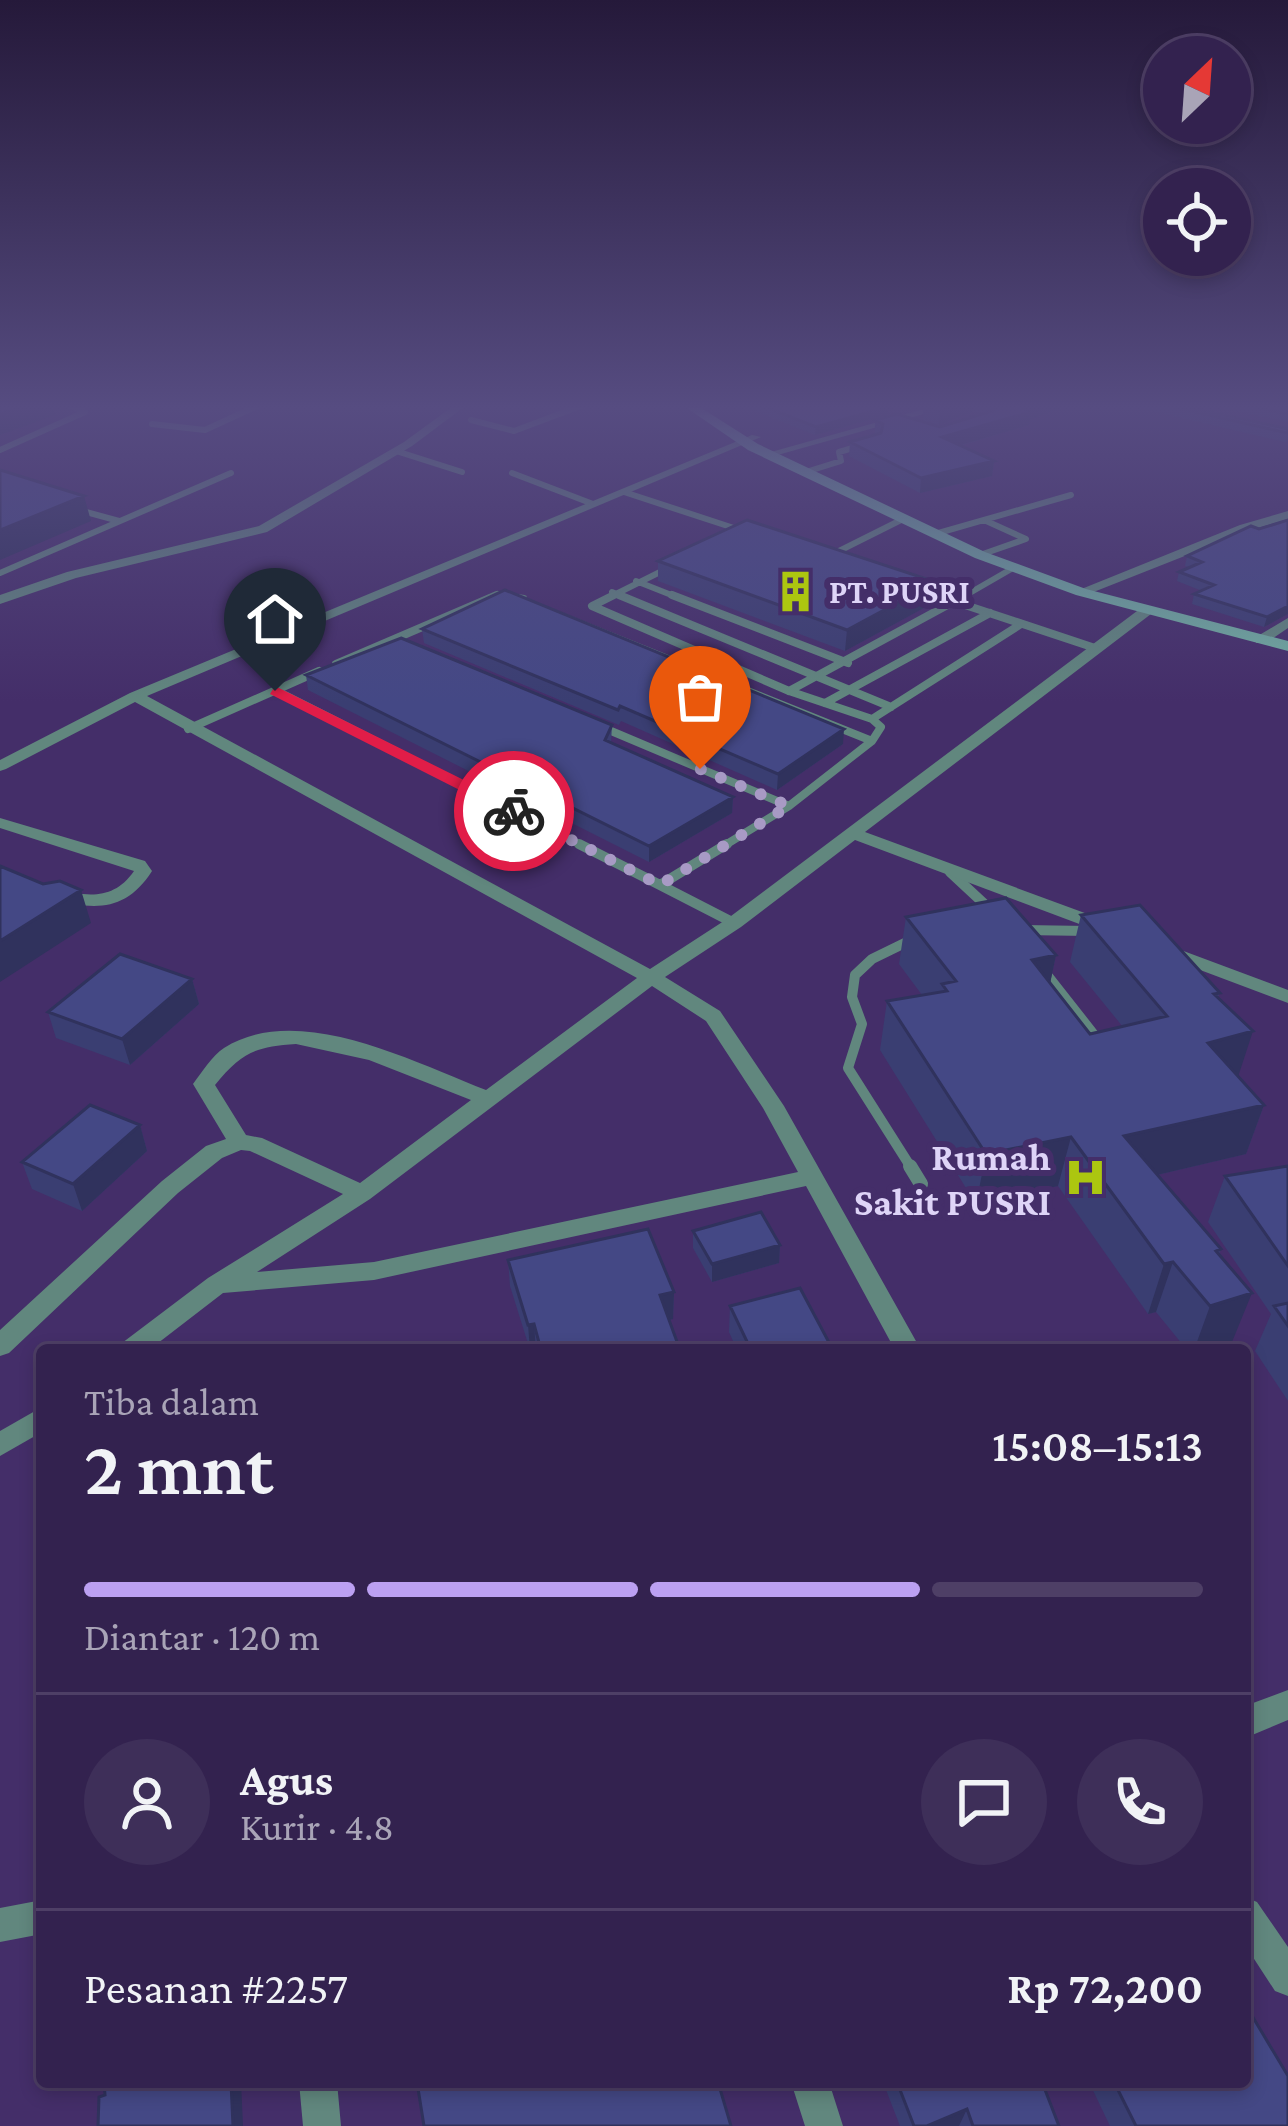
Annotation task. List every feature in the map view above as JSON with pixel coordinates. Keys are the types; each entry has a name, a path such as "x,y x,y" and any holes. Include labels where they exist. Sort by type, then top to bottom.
{"street":[{"path":"0,600 72,575 263,529 307,503"},
{"path":"0,766 93,720 596,503"},
{"path":"142,699 608,503"},
{"path":"873,503 980,555 1081,592 1288,646"},
{"path":"1081,592 1288,515"},
{"path":"139,1344 217,1285 362,1192 651,977 734,923 1146,611"},
{"path":"1262,640 1288,622"},
{"path":"142,699 188,729 651,977 713,1016 773,1106 905,1344"},
{"path":"0,823 120,858 143,871 138,881 107,901 77,901 39,887"},
{"path":"853,833 1288,997"},
{"path":"239,1142 204,1084 216,1060 244,1040 282,1034 356,1048 486,1098"},
{"path":"0,1346 170,1187 214,1152 239,1142 254,1143 362,1192"},
{"path":"217,1285 374,1271 812,1177"},
{"path":"0,1445 36,1422"},
{"path":"1251,1720 1288,1705"},
{"path":"0,1925 36,1918"},
{"path":"1251,1923 1288,1978"},
{"path":"319,2088 322,2126"},
{"path":"812,2088 824,2126"}],"lane":[{"path":"0,573 162,503"},
{"path":"658,503 766,539"},
{"path":"934,534 1042,503"},
{"path":"61,505 122,521"},
{"path":"847,566 825,558 904,519"},
{"path":"980,555 1026,539 984,520"},
{"path":"729,540 747,532"},
{"path":"660,885 789,806 881,731 872,719 789,691 592,606 673,565"},
{"path":"789,691 848,663 1013,568"},
{"path":"636,581 848,663"},
{"path":"914,588 1095,648"},
{"path":"612,592 891,707"},
{"path":"188,729 499,594 520,596 872,741"},
{"path":"825,703 990,613"},
{"path":"872,719 1021,623"},
{"path":"392,639 414,649"},
{"path":"275,691 734,923"},
{"path":"590,722 789,806"},
{"path":"945,868 1026,948"},
{"path":"1011,929 1052,934 1109,929"},
{"path":"921,1184 848,1069 849,1054 862,1032 851,994 854,975 868,960 923,934"},
{"path":"1040,966 1112,1058"}],"building":[{"path":"0,503 66,503 0,530"},
{"name":"PT. PUSRI","path":"747,520 936,582 847,630 658,561"},
{"path":"1288,520 1288,606 1267,617 1194,594 1214,585 1179,572 1202,562 1187,556 1251,526 1259,529"},
{"path":"505,590 844,729 778,774 422,629"},
{"path":"401,638 612,725 605,740 733,797 649,846 306,675"},
{"path":"0,866 43,884 60,881 81,890 0,941"},
{"path":"1006,898 1056,955 1032,960 1090,1034 1167,1016 1081,915 1140,905 1220,993 1214,994 1253,1031 1208,1043 1264,1105 1124,1136 1221,1249 1216,1251 1252,1293 1210,1306 1173,1262 1164,1264 1071,1137 986,1154 887,1001 947,991 942,984 956,981 906,917"},
{"path":"120,954 192,979 122,1039 48,1012"},
{"path":"90,1105 140,1125 73,1184 22,1162"},
{"path":"1288,1166 1288,1266 1225,1176"},
{"path":"761,1212 780,1245 712,1264 693,1231"},
{"path":"648,1229 674,1292 660,1295 678,1344 539,1344 534,1324 528,1325 508,1260"},
{"path":"800,1288 830,1344 748,1344 730,1306"},
{"path":"1288,1303 1288,1326 1274,1306"},
{"path":"1251,2014 1288,2076 1288,2126 1136,2126 1117,2088 1251,2088"},
{"path":"104,2088 231,2088 233,2126 98,2126 99,2097 105,2095"},
{"path":"418,2088 720,2088 731,2126 424,2126"},
{"path":"899,2088 1044,2088 1059,2126 973,2126 967,2109 927,2126 914,2126"}],"way so far":[{"path":"514,811 660,885 789,806 700,769"}],"place":[{"name":"PT. PUSRI","path":"795,591"},
{"name":"Rumah Sakit PUSRI","path":"1085,1178"}],"route":[{"path":"275,691 514,811"}]}
